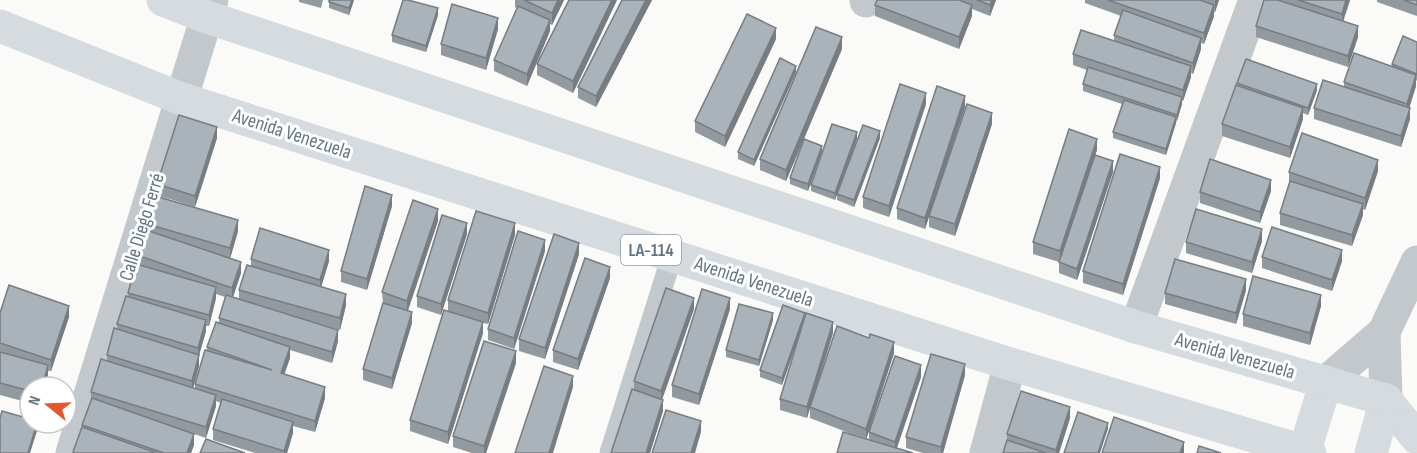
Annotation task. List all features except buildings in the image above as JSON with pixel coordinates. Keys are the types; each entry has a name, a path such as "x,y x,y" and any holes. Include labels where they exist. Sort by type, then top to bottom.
{"main road":[{"name":"Avenida Venezuela","path":"163,0 209,9 1136,327 1386,400"},
{"name":"Avenida Venezuela","path":"0,26 182,99 1010,364 1306,453"},
{"path":"1306,453 1326,382"},
{"path":"1386,400 1417,438"},
{"path":"1371,453 1386,400"},
{"path":"1408,453 1417,449"}],"street":[{"path":"1136,327 1255,0"},
{"name":"Calle Diego Ferré","path":"72,453 209,9"},
{"path":"1326,382 1384,332 1417,262"},
{"path":"1384,332 1386,400"},
{"path":"986,453 1010,364"}],"lane":[{"path":"610,453 672,256"}]}
